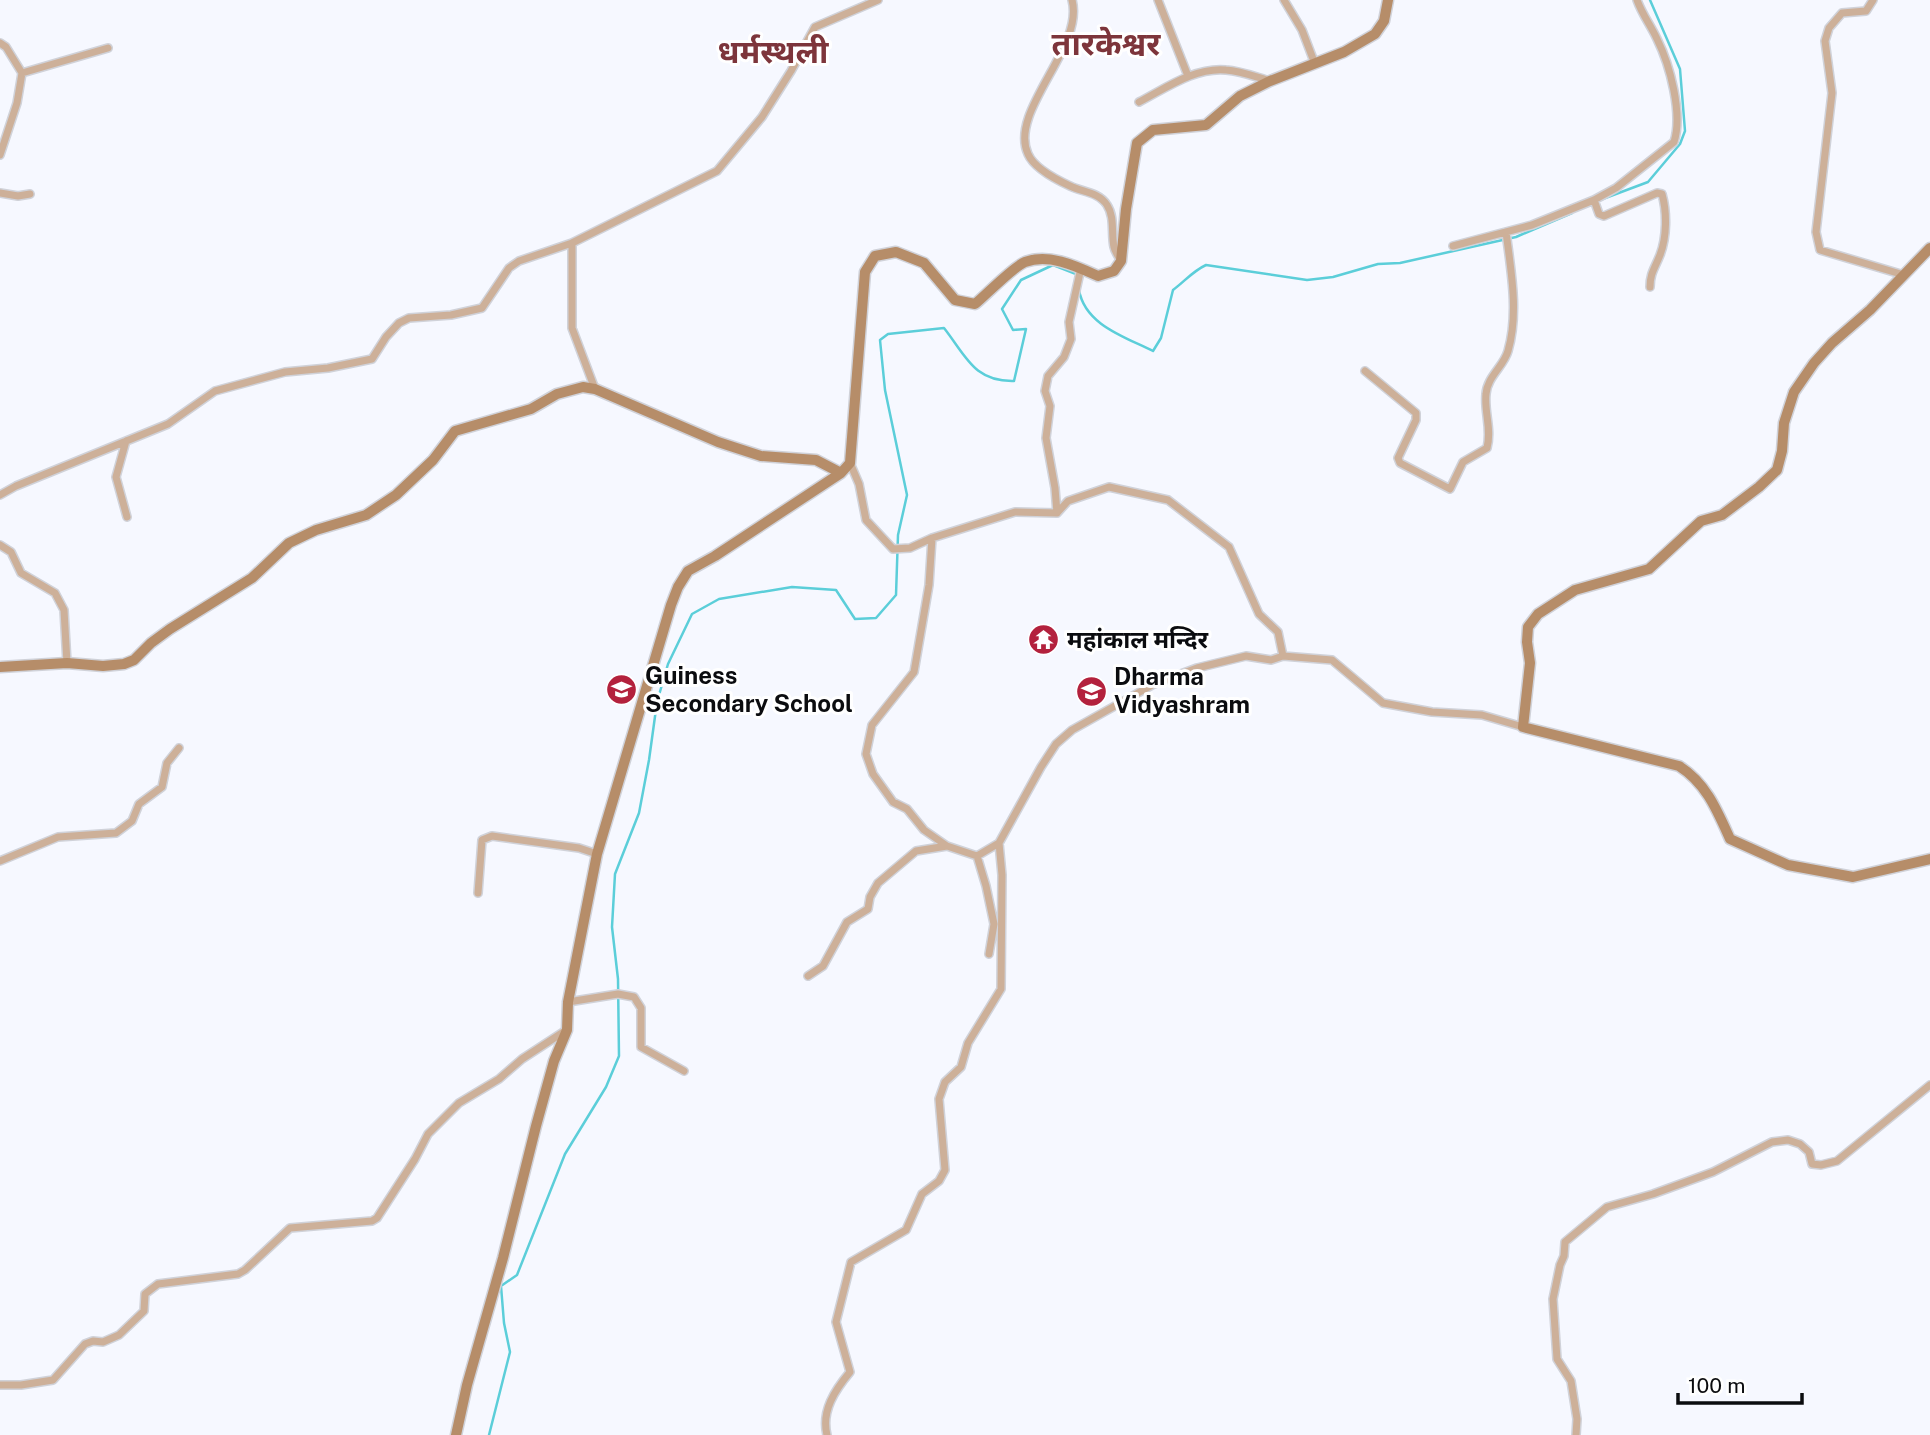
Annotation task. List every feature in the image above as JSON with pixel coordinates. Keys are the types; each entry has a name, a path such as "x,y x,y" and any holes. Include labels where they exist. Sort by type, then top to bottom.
{"street":[{"path":"0,495 168,424 215,391 285,372 328,368 372,359 386,337 399,323 409,318 450,315 482,308 509,268 519,261 572,243 717,171 762,117 792,71 810,32 822,23 878,0"},
{"path":"1072,0 1074,20 1027,121 1024,138 1028,155 1038,166 1071,187 1101,198 1108,206 1114,248 1121,261"},
{"path":"1158,0 1188,76"},
{"path":"1284,0 1302,30 1315,64"},
{"path":"1283,656 1278,632 1259,614 1229,547 1168,500 1109,487 1068,502 1057,513 1015,512 932,538 910,548 894,549 866,520 859,484 850,463 865,272 875,256 897,253 924,263 955,300 975,304 1023,262 1046,258 1098,276 1114,271 1121,261 1137,143 1153,130 1172,126 1192,128 1206,125 1240,96 1269,80 1344,52 1375,34 1384,21 1388,0"},
{"path":"1453,246 1532,225 1594,200 1616,188 1674,142 1676,112 1668,68 1637,0"},
{"path":"1872,0 1866,11 1842,13 1829,28 1825,41 1832,93 1816,232 1820,250 1905,275"},
{"path":"0,43 6,47 22,73 18,103 0,155"},
{"path":"22,73 108,48"},
{"path":"1139,102 1188,76 1209,71 1226,70 1269,80"},
{"path":"0,193 18,196 30,194"},
{"path":"1594,200 1599,214 1604,216 1657,193 1662,194 1666,214 1661,253 1650,274 1650,287"},
{"path":"1365,371 1416,413 1416,420 1398,458 1400,463 1450,489 1463,462 1487,448 1489,424 1486,392 1508,354 1514,325 1506,232"},
{"path":"572,243 572,328 595,389"},
{"path":"1523,727 1530,663 1528,627 1538,614 1574,590 1649,569 1701,521 1722,515 1759,487 1777,470 1782,451 1784,423 1794,392 1814,363 1930,248"},
{"path":"1057,513 1046,438 1050,406 1045,391 1048,376 1064,358 1071,339 1069,322 1081,272"},
{"path":"0,667 67,663 103,666 134,660 170,629 252,578 289,543 316,530 366,514 396,495 433,460 455,431 531,409 557,394 583,387 595,389 729,446 761,456 816,460 841,473"},
{"path":"126,441 116,477 127,517"},
{"path":"456,1435 554,1060 567,1030 568,1002 597,853 678,587 688,571 841,473 850,463"},
{"path":"932,538 929,585 914,672 872,724 866,754 873,774 893,802 907,808 924,830 947,846 977,856 999,843 1041,767 1056,744 1072,730 1154,684 1197,668 1246,656 1271,660 1283,656 1332,660 1383,703 1432,712 1482,715 1679,766 1693,775 1713,801 1730,839 1788,865 1853,877 1930,859"},
{"path":"0,545 11,552 21,573 55,593 64,610 67,663"},
{"path":"0,861 58,837 116,833 132,821 139,804 162,787 167,763 179,748"},
{"path":"478,893 482,840 492,836 597,853"},
{"path":"827,1435 825,1425 833,1392 850,1372 836,1322 852,1262 906,1230 922,1194 939,1181 945,1170 939,1099 944,1082 961,1067 968,1043 1001,989 1002,875 999,843"},
{"path":"808,976 822,966 847,922 868,909 870,897 878,883 916,851 947,846"},
{"path":"977,856 994,924 989,954"},
{"path":"568,1002 618,994 634,997 641,1008 641,1048 684,1071"},
{"path":"0,1385 53,1380 85,1343 103,1342 128,1328 144,1311 145,1294 158,1284 238,1274 292,1227 362,1223 377,1218 428,1134 459,1103 499,1079 522,1059 567,1030"},
{"path":"1576,1435 1577,1419 1571,1381 1557,1359 1553,1299 1565,1242 1607,1207 1713,1172 1772,1142 1788,1140 1800,1144 1809,1152 1812,1164 1822,1165 1837,1161 1930,1085"}],"waterway":[{"path":"1600,200 1648,182 1680,144 1685,131 1680,69 1650,0"},
{"path":"1079,290 1089,312 1098,321 1119,335 1153,351 1161,338 1173,290 1206,265 1307,280 1333,277 1378,264 1400,263 1516,237 1572,213"},
{"path":"489,1435 510,1352 501,1286 517,1275 565,1154 606,1087 619,1056 618,979 612,927 615,874 639,813 657,702 668,664 692,614 719,599 792,587 836,590 855,619 876,618 896,595 898,535 907,495 885,390 880,340 888,334 944,328 965,357 980,372 1000,380 1014,381 1026,329 1013,330 1002,309 1021,280 1053,265 1076,274 1077,277"}],"place":[{"name":"महांकाल मन्दिर","path":"1044,640"},
{"name":"Guiness Secondary School","path":"622,690"},
{"name":"Dharma Vidyashram","path":"1091,691"}],"district":[{"name":"तारकेश्वर","path":"1106,44"},
{"name":"धर्मस्थली","path":"773,52"}]}
